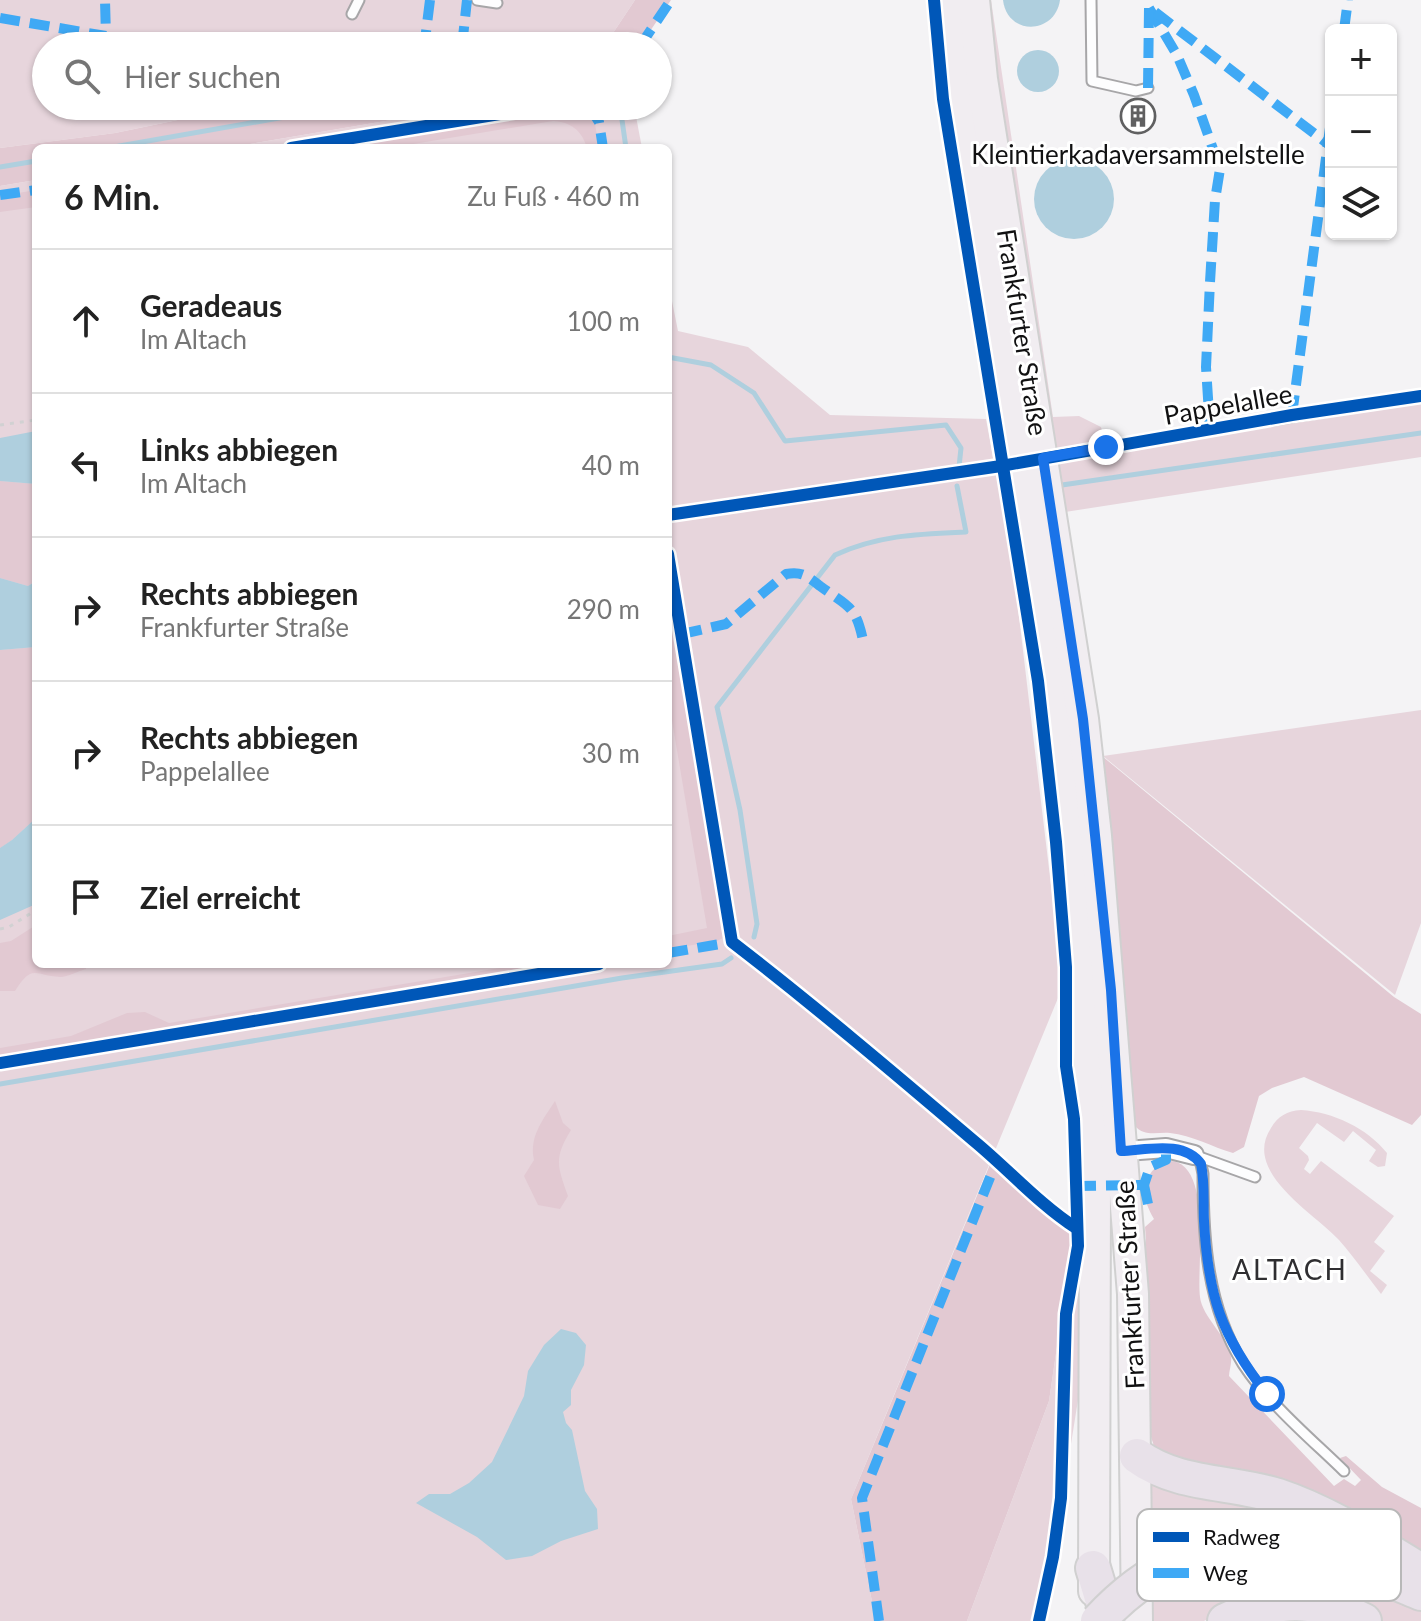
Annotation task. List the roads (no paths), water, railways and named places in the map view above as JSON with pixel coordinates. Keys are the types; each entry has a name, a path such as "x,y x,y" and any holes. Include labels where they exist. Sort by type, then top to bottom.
{"highway":[{"path":"1137,1456 1165,1474 1237,1485 1280,1497 1305,1509"},
{"path":"1401,1559 1421,1571"},
{"path":"1093,1568 1109,1621"},
{"path":"1096,1621 1137,1584"},
{"path":"1401,1585 1421,1593"},
{"path":"1225,1621 1247,1612 1294,1602 1328,1606 1364,1621"}],"main road":[{"name":"Frankfurter Straße","path":"946,0 1061,721 1108,1152 1133,1294 1137,1621"},
{"name":"Frankfurter Straße","path":"974,0 982,79 1083,719 1111,990 1093,1568 1096,1621"}],"street":[{"path":"1108,1152 1166,1148 1194,1155"}],"lane":[{"path":"352,14 359,0"},
{"path":"477,0 497,3"},
{"path":"1091,0 1092,81 1136,91 1148,88"},
{"name":"Pappelallee","path":"1043,458 1421,396"},
{"path":"1194,1155 1255,1177"},
{"path":"1194,1155 1201,1164 1203,1174 1207,1267 1226,1333 1244,1365 1267,1394 1344,1471"}],"water":[{"path":"1003,0 1060,0 1050,20 1031,27 1013,20 1006,12"},
{"path":"1038,50 1053,56 1059,71 1053,86 1038,92 1023,86 1017,71 1023,56"},
{"path":"1074,159 1089,162 1102,171 1111,184 1114,199 1111,214 1102,227 1089,236 1074,239 1059,236 1046,227 1037,214 1034,199 1037,184 1046,171 1059,162"},
{"path":"32,432 32,484 0,481 0,438"},
{"path":"0,578 28,586 32,584 32,647 0,650"},
{"path":"32,822 32,906 0,920 0,848"},
{"path":"561,1329 576,1333 586,1345 584,1365 571,1390 571,1405 563,1412 572,1430 585,1491 597,1509 598,1529 561,1541 532,1556 506,1560 477,1537 416,1503 429,1494 450,1494 469,1483 492,1462 524,1396 528,1371 544,1345"}],"waterway":[{"path":"131,144 267,120"},
{"path":"622,120 625,144"},
{"path":"0,167 32,162"},
{"path":"672,358 711,365 754,393 785,441 946,425 961,448 959,467"},
{"name":"ALTACH","path":"1062,485 1421,433"},
{"path":"754,937 757,924 740,810 717,707 835,555 883,539 966,532 957,486"},
{"path":"0,1084 622,978 722,964 731,958"}],"place":[{"name":"Kleintierkadaversammelstelle","path":"1138,116"}],"district":[{"name":"ALTACH","path":"1290,1269"}]}
